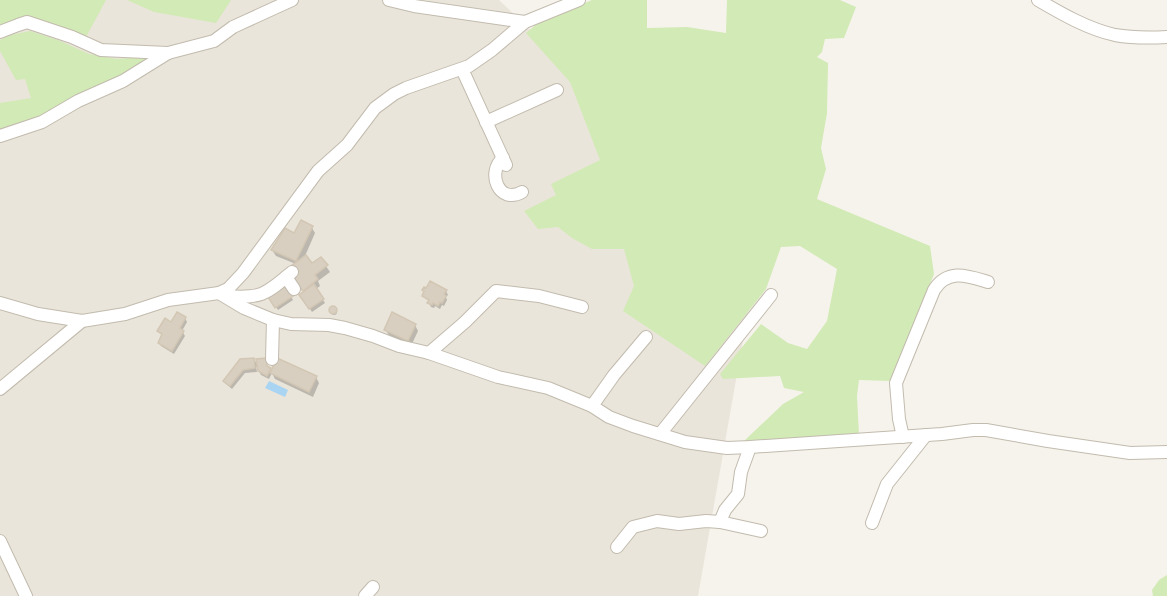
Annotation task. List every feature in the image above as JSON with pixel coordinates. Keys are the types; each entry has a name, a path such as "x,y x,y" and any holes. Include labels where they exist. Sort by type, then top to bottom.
{"street":[{"path":"0,32 27,22 72,37 101,50 168,52 214,40 233,27 292,0"},
{"path":"390,0 414,6 525,22"},
{"path":"222,295 243,273 318,171 347,145 375,108 406,88 462,69 492,50 525,22 579,0"},
{"path":"1038,0 1084,24 1105,32 1146,38 1167,37"},
{"path":"0,136 42,122 78,101 123,81 168,52"},
{"path":"462,69 504,161 497,165 495,173 500,190 509,195 522,192"},
{"path":"486,122 557,90"},
{"path":"0,303 38,314 82,321 125,314 168,300 222,295 253,297 264,294 289,275 294,289"},
{"path":"903,437 896,383 934,290 943,279 958,276 988,282"},
{"path":"429,353 496,291 539,296 582,307"},
{"path":"222,295 244,308 273,320 291,324 329,325 345,328 399,346 429,353 498,377 548,388 592,406 609,417 685,442 726,448 986,430 1130,453 1167,452"},
{"path":"660,434 771,295"},
{"path":"272,359 273,320"},
{"path":"0,389 82,321"},
{"path":"592,406 646,337"},
{"path":"872,524 887,484 926,435"},
{"path":"720,522 725,510 738,494 741,472 750,447"},
{"path":"617,548 633,527 657,522 680,524 720,522 761,531"},
{"path":"0,541 26,596"}],"shaded area":[{"path":"0,0 499,0 759,249 698,596 0,596"}],"green space":[{"path":"0,0 106,0 86,37 26,17 0,27"},
{"path":"127,0 231,0 216,23 154,12"},
{"path":"592,0 647,0 647,28 687,27 726,33 727,0 840,0 856,7 844,38 825,39 822,52 817,57 828,63 827,113 821,148 826,169 817,199 930,246 934,274 891,381 859,380 857,396 859,435 744,441 783,404 804,392 784,388 780,376 723,379 720,374 761,324 788,343 807,349 827,321 837,269 800,246 781,247 766,289 705,366 623,311 634,286 624,249 592,249 558,227 538,229 524,211 556,195 551,184 600,160 570,82 526,33 538,23"},
{"path":"30,31 89,54 117,59 152,56 121,76 58,105 37,120 0,132 0,103 31,98 25,79 16,80 0,51 0,40 10,35"},
{"path":"1167,575 1167,596 1153,596 1152,590 1159,580"}],"water":[{"path":"269,381 288,390 285,397 265,388"}],"building":[{"path":"301,220 313,226 296,261 271,250 285,228 294,233"},
{"path":"306,255 312,263 321,257 328,265 315,275 318,279 303,291 292,277 297,273 291,266"},
{"path":"430,281 447,290 444,294 446,296 438,306 427,303 429,300 422,296 424,291 422,290"},
{"path":"314,284 324,299 309,309 299,295"},
{"path":"285,285 293,296 275,308 268,297"},
{"path":"333,306 337,310 333,314 329,310"},
{"path":"177,312 186,317 180,328 184,331 172,351 158,343 162,334 157,331 165,318 171,322"},
{"path":"392,312 416,324 408,341 384,330"},
{"path":"254,358 255,368 243,370 230,386 223,381 240,359"},
{"path":"266,358 267,366 271,368 267,376 258,371 256,359"},
{"path":"277,358 317,376 309,392 270,373"}]}
